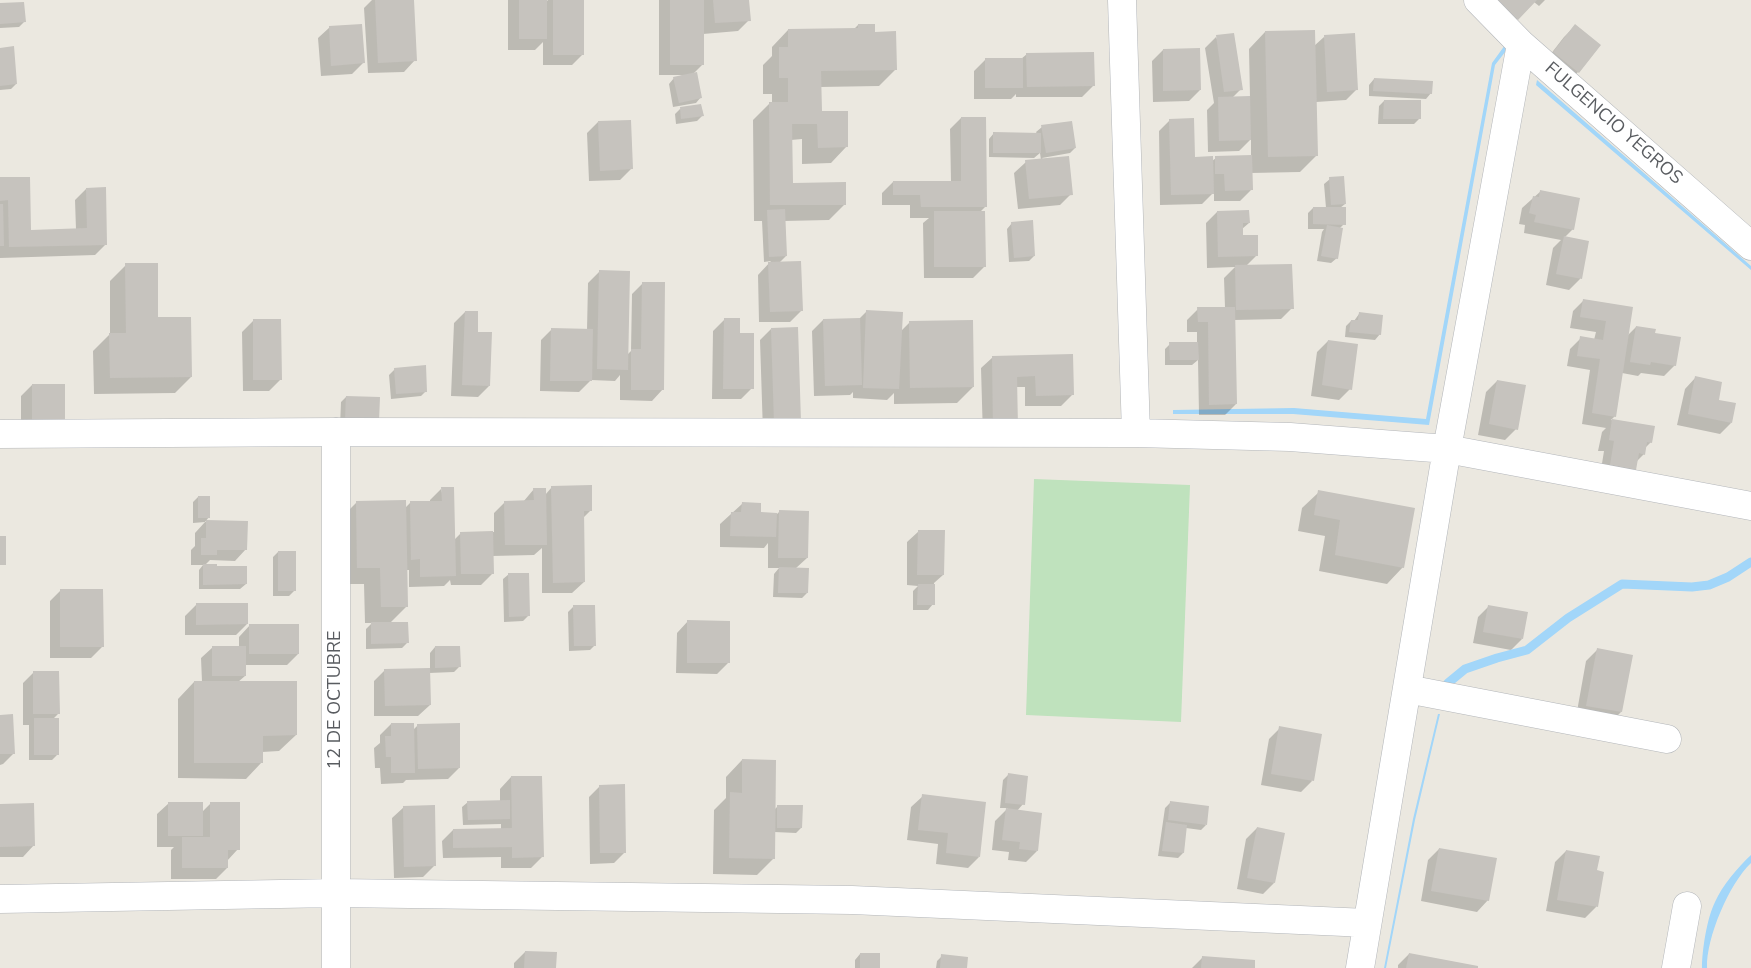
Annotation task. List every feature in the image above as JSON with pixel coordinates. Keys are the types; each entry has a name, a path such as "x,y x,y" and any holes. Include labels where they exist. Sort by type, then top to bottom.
{"street":[{"path":"1122,0 1136,433"},
{"name":"FULGENCIO YEGROS","path":"1478,0 1521,44 1751,246"},
{"path":"1360,968 1447,449 1521,44"},
{"path":"0,434 336,432 1136,433 1290,437 1447,449 1750,506"},
{"name":"12 DE OCTUBRE","path":"336,432 336,968"},
{"path":"1407,689 1667,739"},
{"path":"0,899 336,893 852,900 1367,922"},
{"path":"1676,968 1687,906"}],"green space":[{"path":"1034,479 1190,485 1181,722 1026,715"}],"water":[{"path":"1505,45 1509,47 1495,65 1429,425 1293,414 1173,414 1173,410 1294,408 1426,419 1492,63"},
{"path":"1537,80 1751,266 1751,270 1536,85"},
{"path":"1438,714 1440,714 1415,820 1386,968 1384,968 1413,819"},
{"path":"1751,855 1751,863 1735,884 1720,912 1710,942 1707,968 1702,968 1705,934 1715,902 1731,877"}],"building":[{"path":"375,0 414,0 417,61 378,63"},
{"path":"519,0 547,0 547,39 519,39"},
{"path":"553,0 584,0 584,55 553,55"},
{"path":"670,0 704,0 704,65 670,65"},
{"path":"713,0 749,0 751,21 715,23"},
{"path":"1496,0 1537,0 1518,20"},
{"path":"24,2 26,22 0,24 0,3"},
{"path":"362,24 365,63 331,66 329,26"},
{"path":"858,24 875,24 875,32 896,31 897,70 821,71 822,111 848,111 848,147 818,148 817,124 792,124 793,183 846,182 846,205 770,205 769,102 788,102 788,78 779,78 779,47 788,47 788,29 858,28"},
{"path":"1575,24 1601,45 1579,73 1553,52"},
{"path":"1315,30 1318,156 1268,157 1265,31"},
{"path":"1234,33 1243,90 1224,92 1216,35"},
{"path":"1355,33 1358,90 1327,92 1324,35"},
{"path":"14,46 17,84 0,86 0,48"},
{"path":"1200,48 1201,90 1163,91 1163,49"},
{"path":"1094,52 1095,86 1027,87 1026,53"},
{"path":"985,58 1023,58 1023,88 985,88"},
{"path":"697,72 702,98 679,103 673,77"},
{"path":"1374,78 1433,81 1432,94 1373,91"},
{"path":"1250,96 1251,140 1219,141 1218,97"},
{"path":"1384,100 1421,100 1421,119 1383,119"},
{"path":"701,104 704,116 681,119 680,107"},
{"path":"961,117 986,117 987,207 921,207 920,195 893,195 893,181 961,181"},
{"path":"1194,118 1195,157 1213,156 1214,194 1171,195 1169,119"},
{"path":"631,120 633,169 600,171 598,121"},
{"path":"1072,121 1076,148 1046,153 1041,125"},
{"path":"993,132 1041,133 1041,153 993,153"},
{"path":"1252,155 1253,190 1225,191 1224,174 1215,174 1215,156"},
{"path":"1069,156 1073,195 1029,199 1025,160"},
{"path":"1344,176 1346,204 1331,205 1329,177"},
{"path":"0,177 30,177 31,230 87,228 86,188 106,187 107,245 9,247 8,200 0,201"},
{"path":"1540,190 1580,198 1574,230 1534,222 1536,215 1529,213 1533,196 1539,197"},
{"path":"0,204 3,204 4,246 0,246"},
{"path":"1313,207 1346,207 1346,225 1313,224"},
{"path":"785,209 787,256 769,257 767,210"},
{"path":"1249,210 1250,223 1243,223 1243,235 1258,235 1258,256 1218,257 1217,211"},
{"path":"934,211 985,211 986,267 934,267"},
{"path":"1033,220 1035,256 1014,258 1011,222"},
{"path":"1327,225 1343,228 1338,259 1321,256"},
{"path":"1564,236 1589,241 1582,279 1556,274"},
{"path":"801,261 803,311 770,312 768,262"},
{"path":"125,263 158,263 158,317 191,317 192,377 110,378 109,333 126,333"},
{"path":"1292,264 1294,309 1236,310 1235,265"},
{"path":"599,270 630,271 628,370 597,369"},
{"path":"642,282 665,282 664,390 631,390 631,349 641,349"},
{"path":"1583,299 1633,307 1616,417 1592,413 1600,359 1577,356 1580,336 1603,340 1606,321 1580,317"},
{"path":"1197,307 1235,307 1237,404 1209,405 1208,322 1198,322"},
{"path":"866,310 903,312 899,389 863,388"},
{"path":"465,311 478,311 478,332 492,332 490,386 462,385"},
{"path":"1359,312 1383,315 1381,335 1349,332 1351,320 1358,320"},
{"path":"724,318 740,318 740,333 754,333 754,389 723,389"},
{"path":"860,318 862,385 825,386 823,319"},
{"path":"253,319 281,319 282,380 253,380"},
{"path":"973,320 974,387 910,388 909,321"},
{"path":"1636,326 1656,329 1655,333 1681,337 1676,366 1651,362 1650,365 1630,362"},
{"path":"798,327 801,422 774,423 771,328"},
{"path":"551,328 593,329 592,381 550,381"},
{"path":"1328,340 1358,344 1352,390 1322,385"},
{"path":"1169,342 1198,342 1199,360 1170,360"},
{"path":"1073,354 1074,395 1036,396 1035,376 1017,377 1018,428 993,428 992,356"},
{"path":"426,365 427,392 396,394 394,368"},
{"path":"1695,376 1722,382 1719,400 1736,403 1732,423 1688,414"},
{"path":"1497,380 1526,385 1518,430 1489,424"},
{"path":"32,384 65,384 65,427 32,427"},
{"path":"346,396 380,397 379,422 345,421"},
{"path":"1612,419 1655,426 1652,443 1647,442 1645,455 1639,453 1636,470 1610,465 1614,441 1609,440"},
{"path":"592,485 592,511 584,511 585,582 553,583 551,486"},
{"path":"441,487 454,487 456,576 420,577 420,559 411,560 410,501 442,501"},
{"path":"533,488 546,488 547,545 505,545 504,501 534,500"},
{"path":"1318,490 1415,508 1404,568 1335,555 1340,520 1314,515"},
{"path":"198,496 210,496 210,518 198,518"},
{"path":"406,500 408,607 381,607 380,568 357,568 356,501"},
{"path":"742,502 761,503 761,512 777,513 776,537 730,536 731,512 741,512"},
{"path":"779,510 809,511 808,558 778,558"},
{"path":"206,520 248,521 247,550 217,550 217,555 201,555 201,538 206,538"},
{"path":"918,530 945,530 944,575 917,575"},
{"path":"493,531 494,574 461,574 460,532"},
{"path":"0,536 6,536 6,565 0,565"},
{"path":"278,551 296,551 296,591 278,591"},
{"path":"203,564 247,566 247,584 203,585"},
{"path":"779,567 809,568 808,593 778,593"},
{"path":"508,573 529,573 530,616 509,617"},
{"path":"918,584 935,584 935,605 917,605"},
{"path":"60,589 103,589 104,647 60,647"},
{"path":"196,603 248,603 248,624 196,625"},
{"path":"573,605 595,605 596,646 574,646"},
{"path":"1488,605 1528,612 1523,639 1483,632"},
{"path":"687,620 730,621 730,663 687,663"},
{"path":"371,622 408,622 409,643 371,644"},
{"path":"249,624 299,624 299,654 249,654"},
{"path":"212,646 246,646 246,676 212,676"},
{"path":"435,646 460,646 461,667 435,668"},
{"path":"1597,648 1633,655 1622,712 1586,706"},
{"path":"430,668 431,705 385,706 384,669"},
{"path":"33,671 59,671 60,714 33,714"},
{"path":"194,681 297,681 297,735 263,736 263,763 194,763"},
{"path":"13,714 15,754 0,754 0,715"},
{"path":"34,718 59,718 59,755 34,755"},
{"path":"391,723 414,723 415,773 391,773 391,757 386,757 385,736 391,736"},
{"path":"460,723 460,768 418,769 417,724"},
{"path":"1279,726 1322,734 1314,781 1271,774"},
{"path":"742,759 776,760 775,859 729,858 730,792 742,793"},
{"path":"1008,773 1028,776 1025,805 1005,803"},
{"path":"511,776 542,776 544,857 512,858 512,847 453,848 453,829 512,828"},
{"path":"625,784 626,853 600,853 599,785"},
{"path":"922,794 986,802 980,857 946,853 948,833 918,830"},
{"path":"510,800 510,819 468,820 467,801"},
{"path":"1170,801 1209,806 1207,825 1168,820"},
{"path":"168,802 203,802 203,836 168,836"},
{"path":"210,802 240,802 240,850 228,850 228,868 182,868 182,837 210,837"},
{"path":"34,803 35,846 0,847 0,804"},
{"path":"435,805 436,866 404,867 403,806"},
{"path":"777,805 803,805 802,828 777,828"},
{"path":"1006,808 1042,813 1038,851 1019,849 1020,842 1002,840"},
{"path":"1166,822 1187,825 1184,853 1162,851"},
{"path":"1257,827 1285,833 1275,883 1247,878"},
{"path":"1439,848 1497,858 1489,901 1431,891"},
{"path":"1566,850 1600,856 1597,870 1604,872 1598,907 1557,900"},
{"path":"525,951 557,952 556,968 524,968"},
{"path":"860,953 880,953 880,968 860,968"},
{"path":"1409,953 1478,966 1478,968 1406,968"},
{"path":"941,954 968,957 967,968 940,968"},
{"path":"1202,956 1255,960 1255,968 1201,968"}],"waterway":[{"path":"1448,683 1465,669 1527,650 1568,618 1622,584 1692,587 1709,585 1728,577 1751,562"}]}
